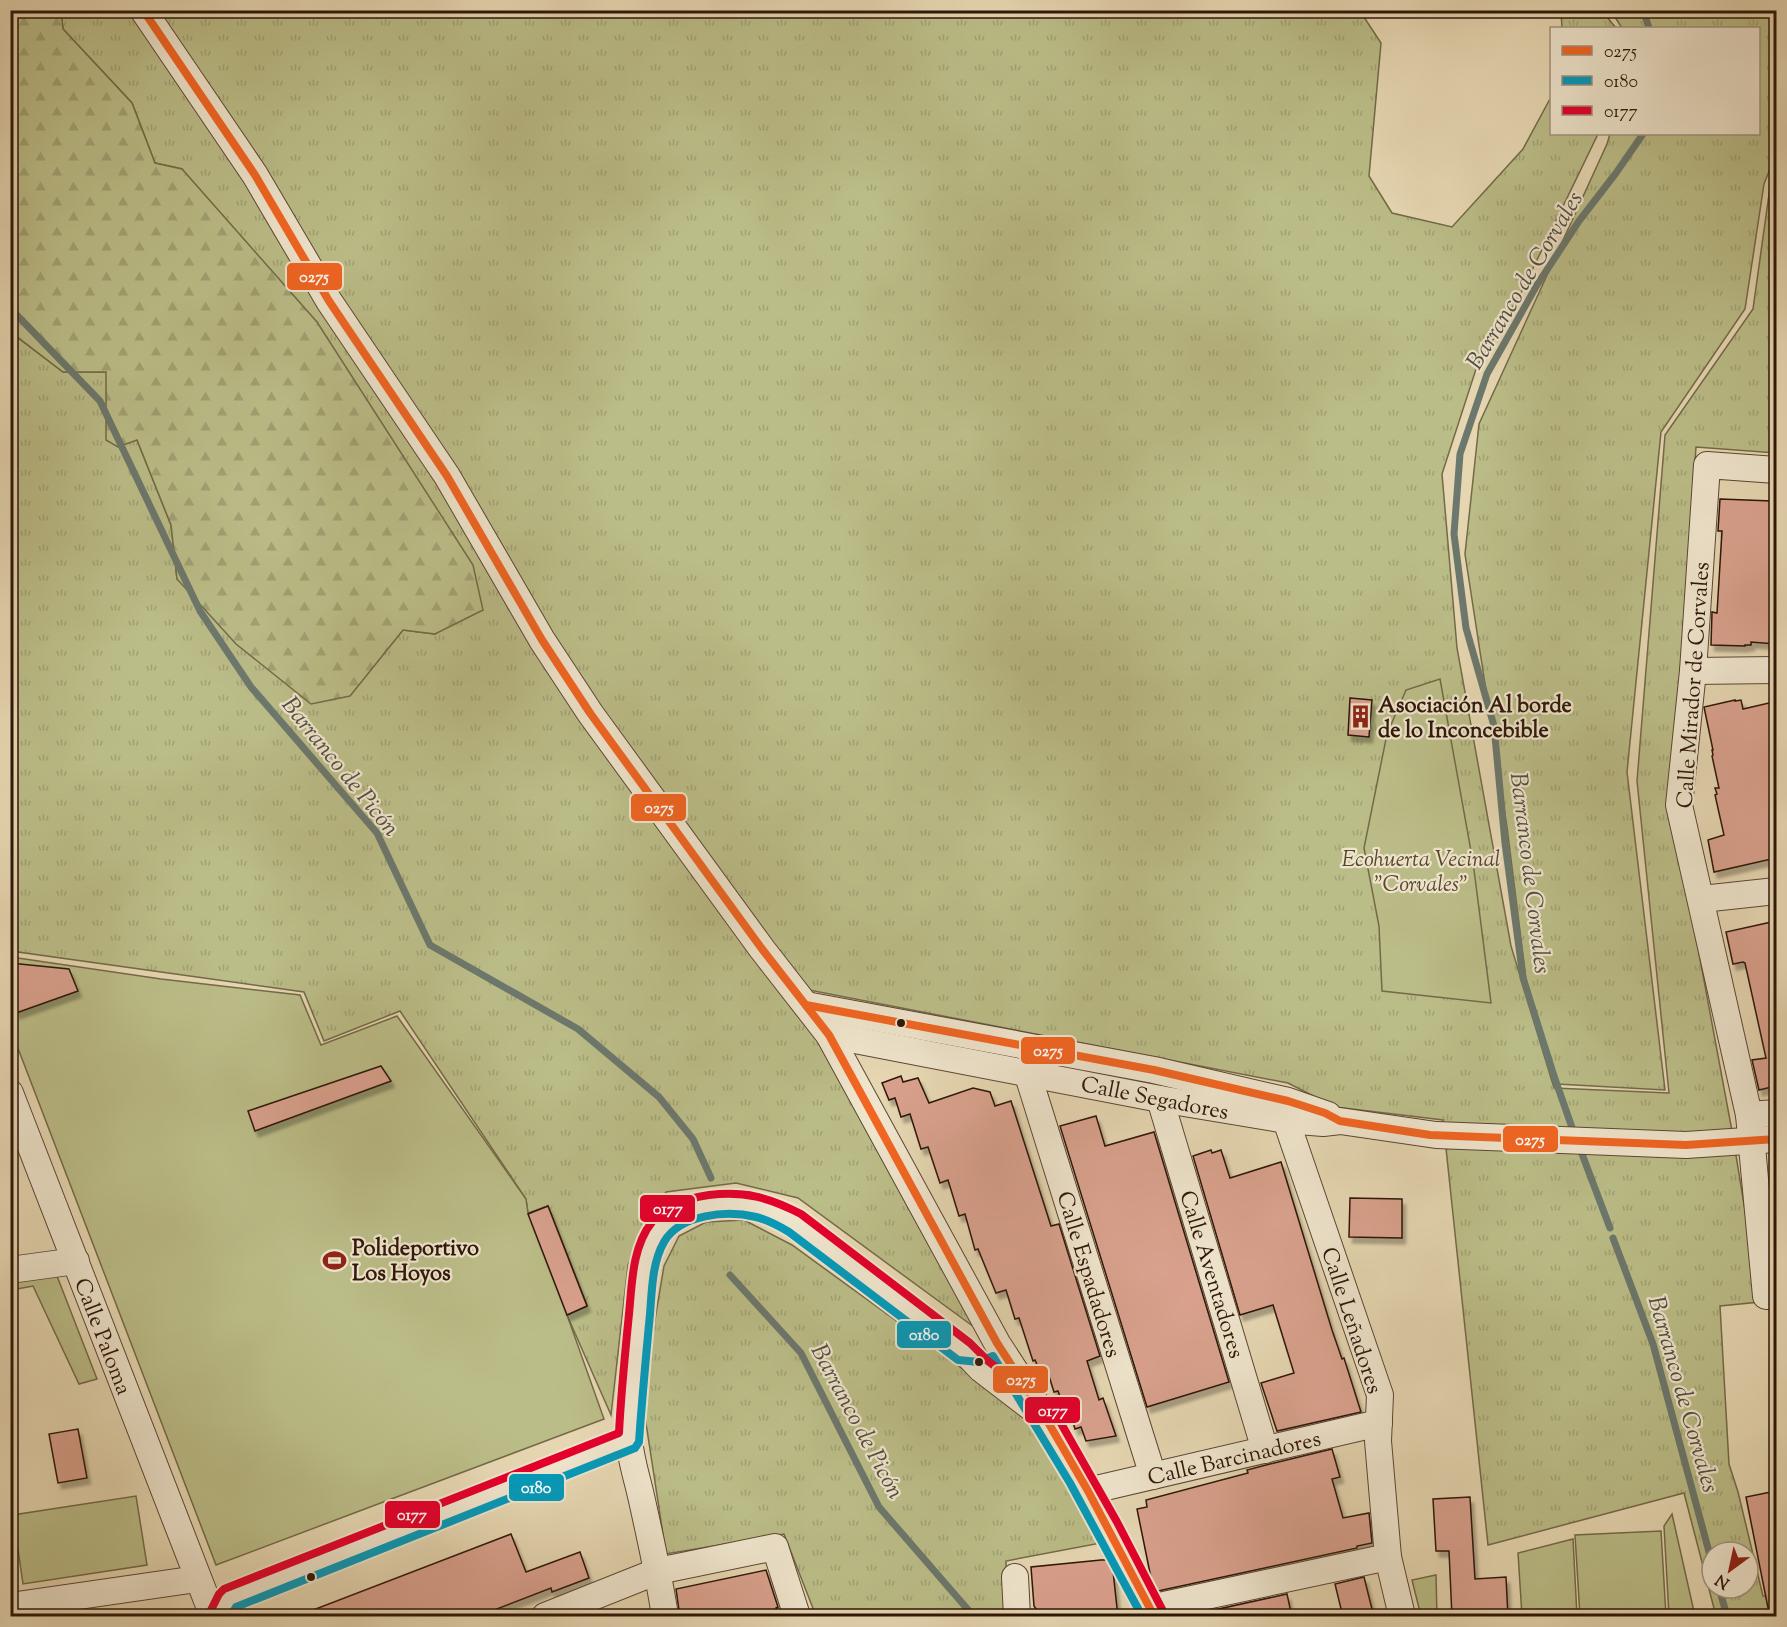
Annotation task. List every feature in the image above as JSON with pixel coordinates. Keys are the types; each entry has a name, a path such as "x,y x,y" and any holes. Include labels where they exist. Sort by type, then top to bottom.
{"street":[{"path":"143,10 255,175 329,301 447,476 542,640 590,713 762,949 829,1035 1003,1352 1045,1417 1088,1491 1136,1580 1146,1614 1388,1557"},
{"name":"Calle Mirador de Corvales","path":"1776,470 1707,465 1693,671 1679,805 1749,1114 1764,1140 1766,1296 1776,1295"},
{"path":"1693,671 1776,670"},
{"path":"1702,899 1776,891"},
{"name":"Calle Segadores","path":"806,1005 1154,1070 1323,1123 1340,1121 1436,1135 1686,1145 1764,1140"},
{"name":"Calle Segadores","path":"829,1035 1160,1099 1287,1111"},
{"name":"Calle Espadadores","path":"1027,1072 1153,1476"},
{"name":"Calle Paloma","path":"10,1093 22,1154 76,1261 197,1579 220,1611"},
{"name":"Calle Aventadores","path":"1160,1099 1265,1450"},
{"name":"Calle Leñadores","path":"1287,1111 1380,1395 1378,1441 1388,1557 1402,1617"},
{"path":"1749,1114 1776,1113"},
{"path":"665,1617 658,1571 629,1440 631,1394 643,1283 649,1251 658,1231 673,1216 694,1207 748,1204 766,1208 795,1223 1045,1417"},
{"path":"10,1270 76,1261"},
{"path":"973,1360 978,1352 1003,1352"},
{"name":"Calle Barcinadores","path":"1088,1491 1379,1423"},
{"path":"220,1611 629,1440"},
{"path":"545,1617 658,1571 776,1547 797,1617"},
{"path":"1015,1577 1017,1617"},
{"path":"10,1606 197,1579"}],"green space":[{"path":"10,11 61,11 63,29 132,103 155,163 182,169 317,322 473,565 483,610 435,634 403,630 350,696 311,704 236,644 177,579 171,525 137,440 118,447 106,440 106,372 63,372 11,332"},
{"path":"61,11 1360,11 1381,43 1369,176 1392,213 1452,227 1523,149 1550,99 1550,135 1598,135 1520,295 1477,366 1442,474 1457,648 1511,946 1554,1088 1669,1093 1637,781 1665,435 1753,309 1771,180 1776,168 1776,453 1696,447 1671,803 1732,1131 1760,1302 1720,1306 1729,1464 1750,1540 1700,1540 1700,1554 1684,1493 1488,1545 1443,1120 1335,1107 1288,1083 804,989 974,1327 798,1198 736,1183 666,1192 647,1220 628,1265 611,1415 567,1315 587,1305 548,1206 528,1214 526,1199 400,1011 324,1041 304,992 11,951 10,332 63,372 106,372 137,440 171,525 177,579 350,695 403,630 435,634 182,169 155,163 132,103 63,29"},
{"path":"1561,11 1602,11 1615,27 1562,27"},
{"path":"1611,11 1776,11 1776,154 1764,184 1745,309 1661,432 1627,772 1665,1090 1557,1084 1526,979 1507,827 1465,554 1479,424 1610,135 1760,135 1760,27 1621,27"},
{"name":"Ecohuerta Vecinal \"Corvales\"","path":"1440,679 1473,862 1491,1003 1382,991 1379,926 1364,848 1387,734 1406,690"},
{"name":"Polideportivo Los Hoyos","path":"11,957 161,979 300,995 321,1045 397,1016 526,1199 528,1213 548,1206 587,1306 567,1315 604,1419 216,1565 11,1030"},
{"path":"744,1220 792,1245 1029,1417 1106,1542 1006,1561 1007,1616 816,1616 784,1534 666,1554 642,1397 664,1266 679,1236 706,1222"},
{"path":"57,1276 97,1379 79,1384 33,1286 11,1290 10,1282"},
{"path":"136,1496 147,1565 23,1584 13,1515"},
{"path":"1672,1514 1695,1616 1669,1616 1664,1526"},
{"path":"1661,1531 1666,1616 1580,1616 1575,1535"},
{"path":"1573,1539 1577,1616 1522,1616 1518,1553"},
{"path":"1436,1575 1437,1616 1421,1616 1412,1580"},
{"path":"1760,1584 1763,1596 1776,1597 1776,1616 1716,1616 1712,1600 1760,1600"}],"building":[{"path":"1720,499 1776,503 1776,644 1751,642 1751,645 1745,646 1711,645 1712,612 1717,613 1722,531 1718,531"},
{"name":"Asociación Al borde de lo Inconcebible","path":"1350,698 1372,700 1369,737 1348,735"},
{"path":"1741,700 1743,709 1776,703 1776,858 1714,872 1708,840 1724,835 1715,795 1717,794 1715,788 1719,788 1704,707"},
{"path":"1776,921 1776,1086 1759,1090 1752,1060 1766,1058 1745,963 1733,964 1726,932"},
{"path":"10,963 69,969 78,991 16,1013 10,999"},
{"path":"381,1066 391,1081 255,1131 248,1111"},
{"path":"901,1076 903,1082 918,1078 929,1103 973,1088 990,1092 995,1106 1011,1101 1051,1226 1059,1224 1100,1356 1087,1361 1099,1400 1103,1398 1116,1436 1086,1441 1081,1427 1075,1429 1069,1409 1065,1410 1058,1391 1054,1392 1048,1373 1042,1375 1035,1360 1033,1361 1019,1318 1015,1319 1006,1290 996,1293 978,1249 975,1250 965,1214 959,1216 948,1180 940,1183 928,1147 921,1149 910,1114 901,1117 895,1098 889,1100 882,1083"},
{"path":"1096,1116 1105,1146 1154,1132 1229,1382 1147,1407 1060,1126"},
{"path":"1211,1150 1212,1153 1221,1150 1230,1178 1281,1162 1332,1330 1342,1359 1344,1358 1361,1412 1277,1431 1261,1383 1294,1373 1273,1305 1240,1315 1193,1156"},
{"path":"1350,1198 1402,1199 1402,1238 1349,1237"},
{"path":"548,1206 587,1306 567,1315 528,1214"},
{"path":"78,1429 87,1478 58,1483 49,1434"},
{"path":"1332,1449 1340,1477 1332,1479 1343,1518 1369,1513 1372,1543 1158,1591 1151,1578 1137,1509 1147,1507 1146,1500 1248,1473 1247,1470"},
{"path":"1776,1491 1776,1607 1768,1608 1760,1568 1760,1540 1755,1540 1746,1497"},
{"path":"1470,1497 1475,1579 1506,1577 1508,1617 1452,1617 1449,1551 1436,1551 1433,1499"},
{"path":"511,1534 526,1572 580,1552 589,1578 552,1592 551,1588 476,1617 392,1617 389,1610 372,1617 300,1617 300,1615"},
{"path":"1107,1560 1113,1571 1118,1617 1053,1617 1052,1613 1039,1613 1034,1606 1031,1567"},
{"path":"766,1570 779,1617 680,1617 676,1589"},
{"path":"1364,1577 1374,1617 1343,1617 1335,1584"},
{"path":"1287,1594 1292,1617 1182,1617"}],"waterway":[{"name":"Barranco de Corvales","path":"1643,10 1649,27"},
{"name":"Barranco de Corvales","path":"1575,1136 1523,978 1505,843 1494,726 1466,628 1454,534 1460,454 1487,374 1537,285 1579,221 1642,135"},
{"name":"Barranco de Picón","path":"10,308 100,401 200,611 251,687 377,833 430,945 578,1029 659,1097 693,1139 711,1178"},
{"name":"Barranco de Corvales","path":"1579,1146 1610,1228"},
{"name":"Barranco de Corvales","path":"1613,1238 1653,1344 1706,1540"},
{"name":"Barranco de Picón","path":"730,1275 801,1353 879,1507 972,1616"},
{"name":"Barranco de Corvales","path":"1722,1600 1727,1616"}],"transit line":[{"name":"0275","path":"143,10 255,175 329,301 447,476 542,640 590,713 762,949 829,1035 997,1343 1045,1417 1088,1491 1154,1616"},
{"name":"0275","path":"806,1005 1154,1070 1288,1101 1325,1113 1340,1121 1430,1135 1686,1145 1776,1139"},
{"name":"0177","path":"210,1612 224,1589 619,1433 632,1278 640,1243 652,1222 664,1211 685,1200 722,1194 767,1199 801,1214 970,1343 988,1361 1054,1411 1117,1522 1163,1611"},
{"name":"0180","path":"231,1616 236,1607 635,1448 639,1442 653,1277 660,1250 671,1233 681,1225 718,1214 760,1218 789,1232 958,1360 979,1362 993,1356 1070,1483 1142,1616"}],"place":[{"name":"Asociación Al borde de lo Inconcebible","path":"1360,717"},
{"name":"Polideportivo Los Hoyos","path":"334,1260"}]}
